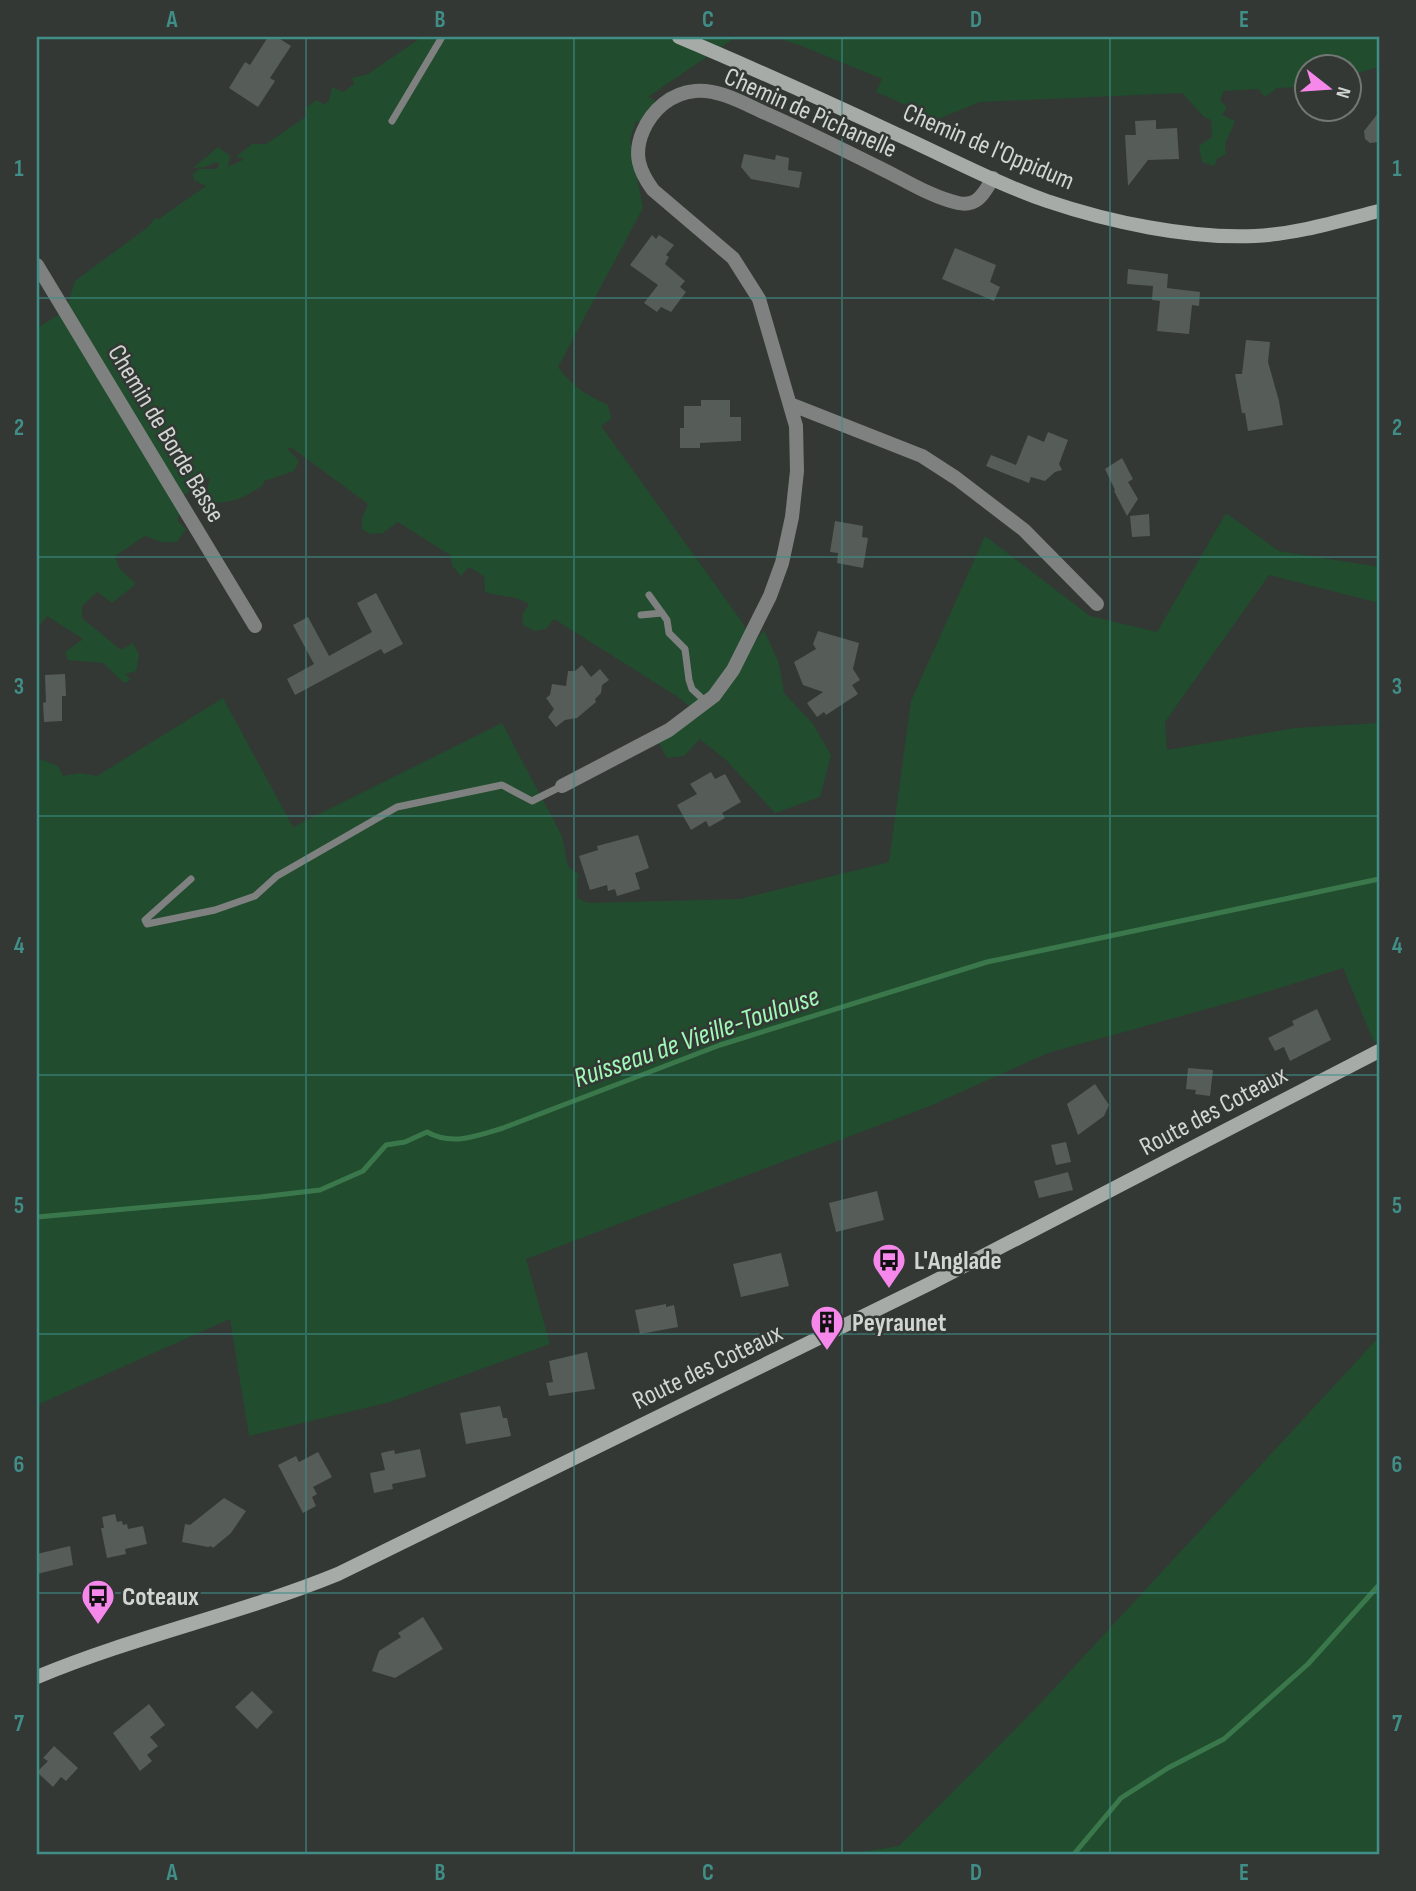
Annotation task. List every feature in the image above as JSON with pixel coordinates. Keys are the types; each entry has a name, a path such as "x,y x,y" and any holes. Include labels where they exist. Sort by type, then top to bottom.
{"street":[{"name":"Chemin de l'Oppidum","path":"679,37 993,178 1072,209 1189,233 1224,236 1289,232 1379,211"},
{"name":"Chemin de Pichanelle","path":"562,786 670,730 714,696 733,670 770,596 782,563 792,517 797,471 796,426 759,299 733,258 653,190 643,176 638,163 637,148 652,114 666,101 680,95 694,91 715,92 825,140 957,203 969,204 977,201 993,178"},
{"name":"Chemin de Borde Basse","path":"37,265 255,626"},
{"path":"790,404 922,456 956,478 1024,530 1097,604"},
{"name":"Route des Coteaux","path":"37,1677 104,1652 287,1595 338,1574 933,1282 1379,1051"}],"lane":[{"path":"392,121 442,37"},
{"path":"649,595 667,620 669,633 685,649 692,689 706,702"},
{"path":"641,615 662,613"},
{"path":"191,879 145,920 147,924 215,910 255,896 277,876 397,807 502,785 532,801 562,786"}],"green space":[{"path":"422,37 736,37 648,97 655,100 652,114 642,124 636,121 630,139 643,208 558,367 580,389 608,405 611,419 601,426 740,619 754,643 764,630 779,663 784,693 813,724 831,755 820,797 775,813 726,760 700,739 684,756 667,758 659,743 699,716 681,699 554,619 546,629 535,631 523,625 522,615 529,604 485,592 484,576 469,567 461,576 452,565 450,555 398,522 383,533 370,534 362,529 362,518 368,504 292,448 287,448 299,461 294,471 264,481 263,485 249,494 228,502 205,501 210,477 171,504 187,499 177,520 186,529 177,542 161,542 145,536 115,556 119,568 136,584 112,603 97,592 82,606 82,618 121,650 133,643 139,655 136,671 125,674 131,680 124,683 103,663 68,660 65,652 83,639 47,616 37,629 37,328 66,310 75,281 148,227 155,218 159,219 206,186 194,180 193,174 199,169 217,169 219,164 216,162 193,168 218,147 230,156 228,167 245,159 236,157 252,144 266,144 307,116 305,109 316,100 324,104 329,101 332,87 343,92 354,84 352,78 368,74"},
{"path":"774,37 1379,37 1379,67 1364,71 1364,52 1294,52 1294,87 1277,88 1265,97 1258,89 1224,91 1220,100 1227,108 1222,115 1235,121 1225,144 1226,154 1217,159 1214,166 1202,162 1199,146 1212,137 1211,120 1204,117 1182,93 980,102 938,119 876,92 882,79"},
{"path":"1226,513 1279,551 1379,567 1379,603 1269,575 1165,722 1167,750 1295,728 1379,723 1379,1039 1374,1042 1343,968 1257,995 1048,1053 930,1106 526,1259 550,1344 390,1402 249,1436 230,1319 37,1405 37,758 58,766 63,776 80,773 97,776 223,698 293,827 502,723 562,836 568,866 579,875 577,898 588,903 740,899 889,862 911,701 985,536 1090,616 1157,632"},
{"path":"1379,1337 1379,1854 849,1854 899,1846 1037,1707"}],"building":[{"path":"268,37 277,37 291,46 270,78 275,81 258,107 229,88 245,62 250,65"},
{"path":"1379,112 1379,142 1370,143 1365,139 1364,131"},
{"path":"1156,120 1156,129 1177,128 1179,159 1148,160 1128,186 1125,135 1136,135 1135,121"},
{"path":"744,154 775,160 776,155 789,158 788,170 802,172 799,188 751,179 741,167"},
{"path":"652,235 656,239 659,235 674,245 666,255 669,257 665,264 685,281 680,287 686,292 671,312 661,307 657,312 644,303 658,285 630,265"},
{"path":"955,248 996,265 990,282 1000,287 994,301 942,279"},
{"path":"1128,269 1168,274 1167,288 1200,292 1199,306 1192,305 1189,334 1157,331 1160,301 1152,300 1153,286 1127,284"},
{"path":"1246,340 1270,342 1268,362 1283,425 1248,431 1235,374 1242,374"},
{"path":"701,400 730,400 730,417 741,417 741,441 700,443 700,448 680,448 684,406 701,406"},
{"path":"1048,432 1068,440 1059,464 1062,470 1055,472 1045,481 1031,477 1029,483 986,466 991,455 1016,465 1028,435 1044,442"},
{"path":"1122,458 1133,479 1128,482 1138,499 1127,516 1105,469"},
{"path":"1149,514 1150,536 1132,537 1130,516"},
{"path":"835,521 863,526 862,537 868,538 863,568 837,563 838,553 830,552"},
{"path":"376,593 403,644 384,654 381,649 295,695 287,679 314,664 293,625 308,617 329,656 372,632 357,603"},
{"path":"818,631 859,643 853,669 860,680 852,685 858,694 826,715 824,712 817,717 807,703 823,692 803,685 794,662 816,649 813,644"},
{"path":"582,665 591,677 600,669 609,680 602,685 596,702 577,718 565,720 556,727 548,717 554,709 546,698 550,695 552,684 566,686 568,671 575,671"},
{"path":"65,674 66,696 62,696 62,721 44,722 45,675"},
{"path":"711,772 715,779 725,774 741,802 722,813 725,818 709,827 706,821 691,830 677,805 697,794 690,784"},
{"path":"638,835 649,868 635,873 640,889 617,896 615,889 608,891 607,885 590,890 579,856 598,850 597,846"},
{"path":"1317,1009 1331,1040 1290,1061 1284,1047 1275,1051 1268,1038 1294,1025 1292,1021"},
{"path":"1188,1068 1213,1070 1210,1096 1195,1094 1196,1090 1186,1089"},
{"path":"1095,1084 1109,1105 1104,1116 1078,1135 1067,1104"},
{"path":"1066,1142 1071,1162 1056,1165 1051,1145"},
{"path":"1068,1172 1073,1190 1039,1198 1034,1181"},
{"path":"877,1191 884,1220 836,1232 829,1203"},
{"path":"781,1253 789,1286 741,1297 733,1264"},
{"path":"666,1304 666,1307 674,1305 678,1327 640,1334 635,1310"},
{"path":"587,1352 595,1389 549,1396 546,1383 553,1382 549,1361"},
{"path":"500,1406 503,1418 507,1418 511,1436 466,1444 460,1413"},
{"path":"420,1449 426,1477 392,1484 393,1489 374,1493 370,1473 385,1470 381,1453 394,1450 395,1454"},
{"path":"318,1452 332,1477 313,1487 317,1494 312,1497 316,1506 303,1513 278,1465 296,1456 299,1462"},
{"path":"224,1498 246,1511 231,1533 213,1548 182,1542 185,1524 190,1525"},
{"path":"115,1514 117,1522 127,1524 128,1529 143,1526 147,1544 125,1549 126,1554 107,1558 101,1528 104,1528 102,1517"},
{"path":"70,1546 73,1565 37,1574 37,1554"},
{"path":"423,1617 443,1649 395,1678 372,1671 379,1651 401,1637 398,1633"},
{"path":"252,1691 273,1712 257,1729 235,1707"},
{"path":"149,1704 165,1725 150,1737 158,1746 147,1755 152,1761 140,1771 113,1733"},
{"path":"54,1746 78,1768 66,1781 61,1777 53,1787 37,1772 48,1761 43,1758"}],"waterway":[{"name":"Ruisseau de Vieille-Toulouse","path":"37,1217 320,1190 363,1171 386,1145 405,1142 427,1132 455,1139 503,1128 720,1045 987,962 1379,879"},
{"path":"1074,1854 1121,1798 1168,1768 1224,1739 1308,1664 1379,1585"}],"place":[{"name":"L'Anglade","path":"889,1290"},
{"name":"Peyraunet","path":"827,1352"},
{"name":"Coteaux","path":"98,1626"}]}
